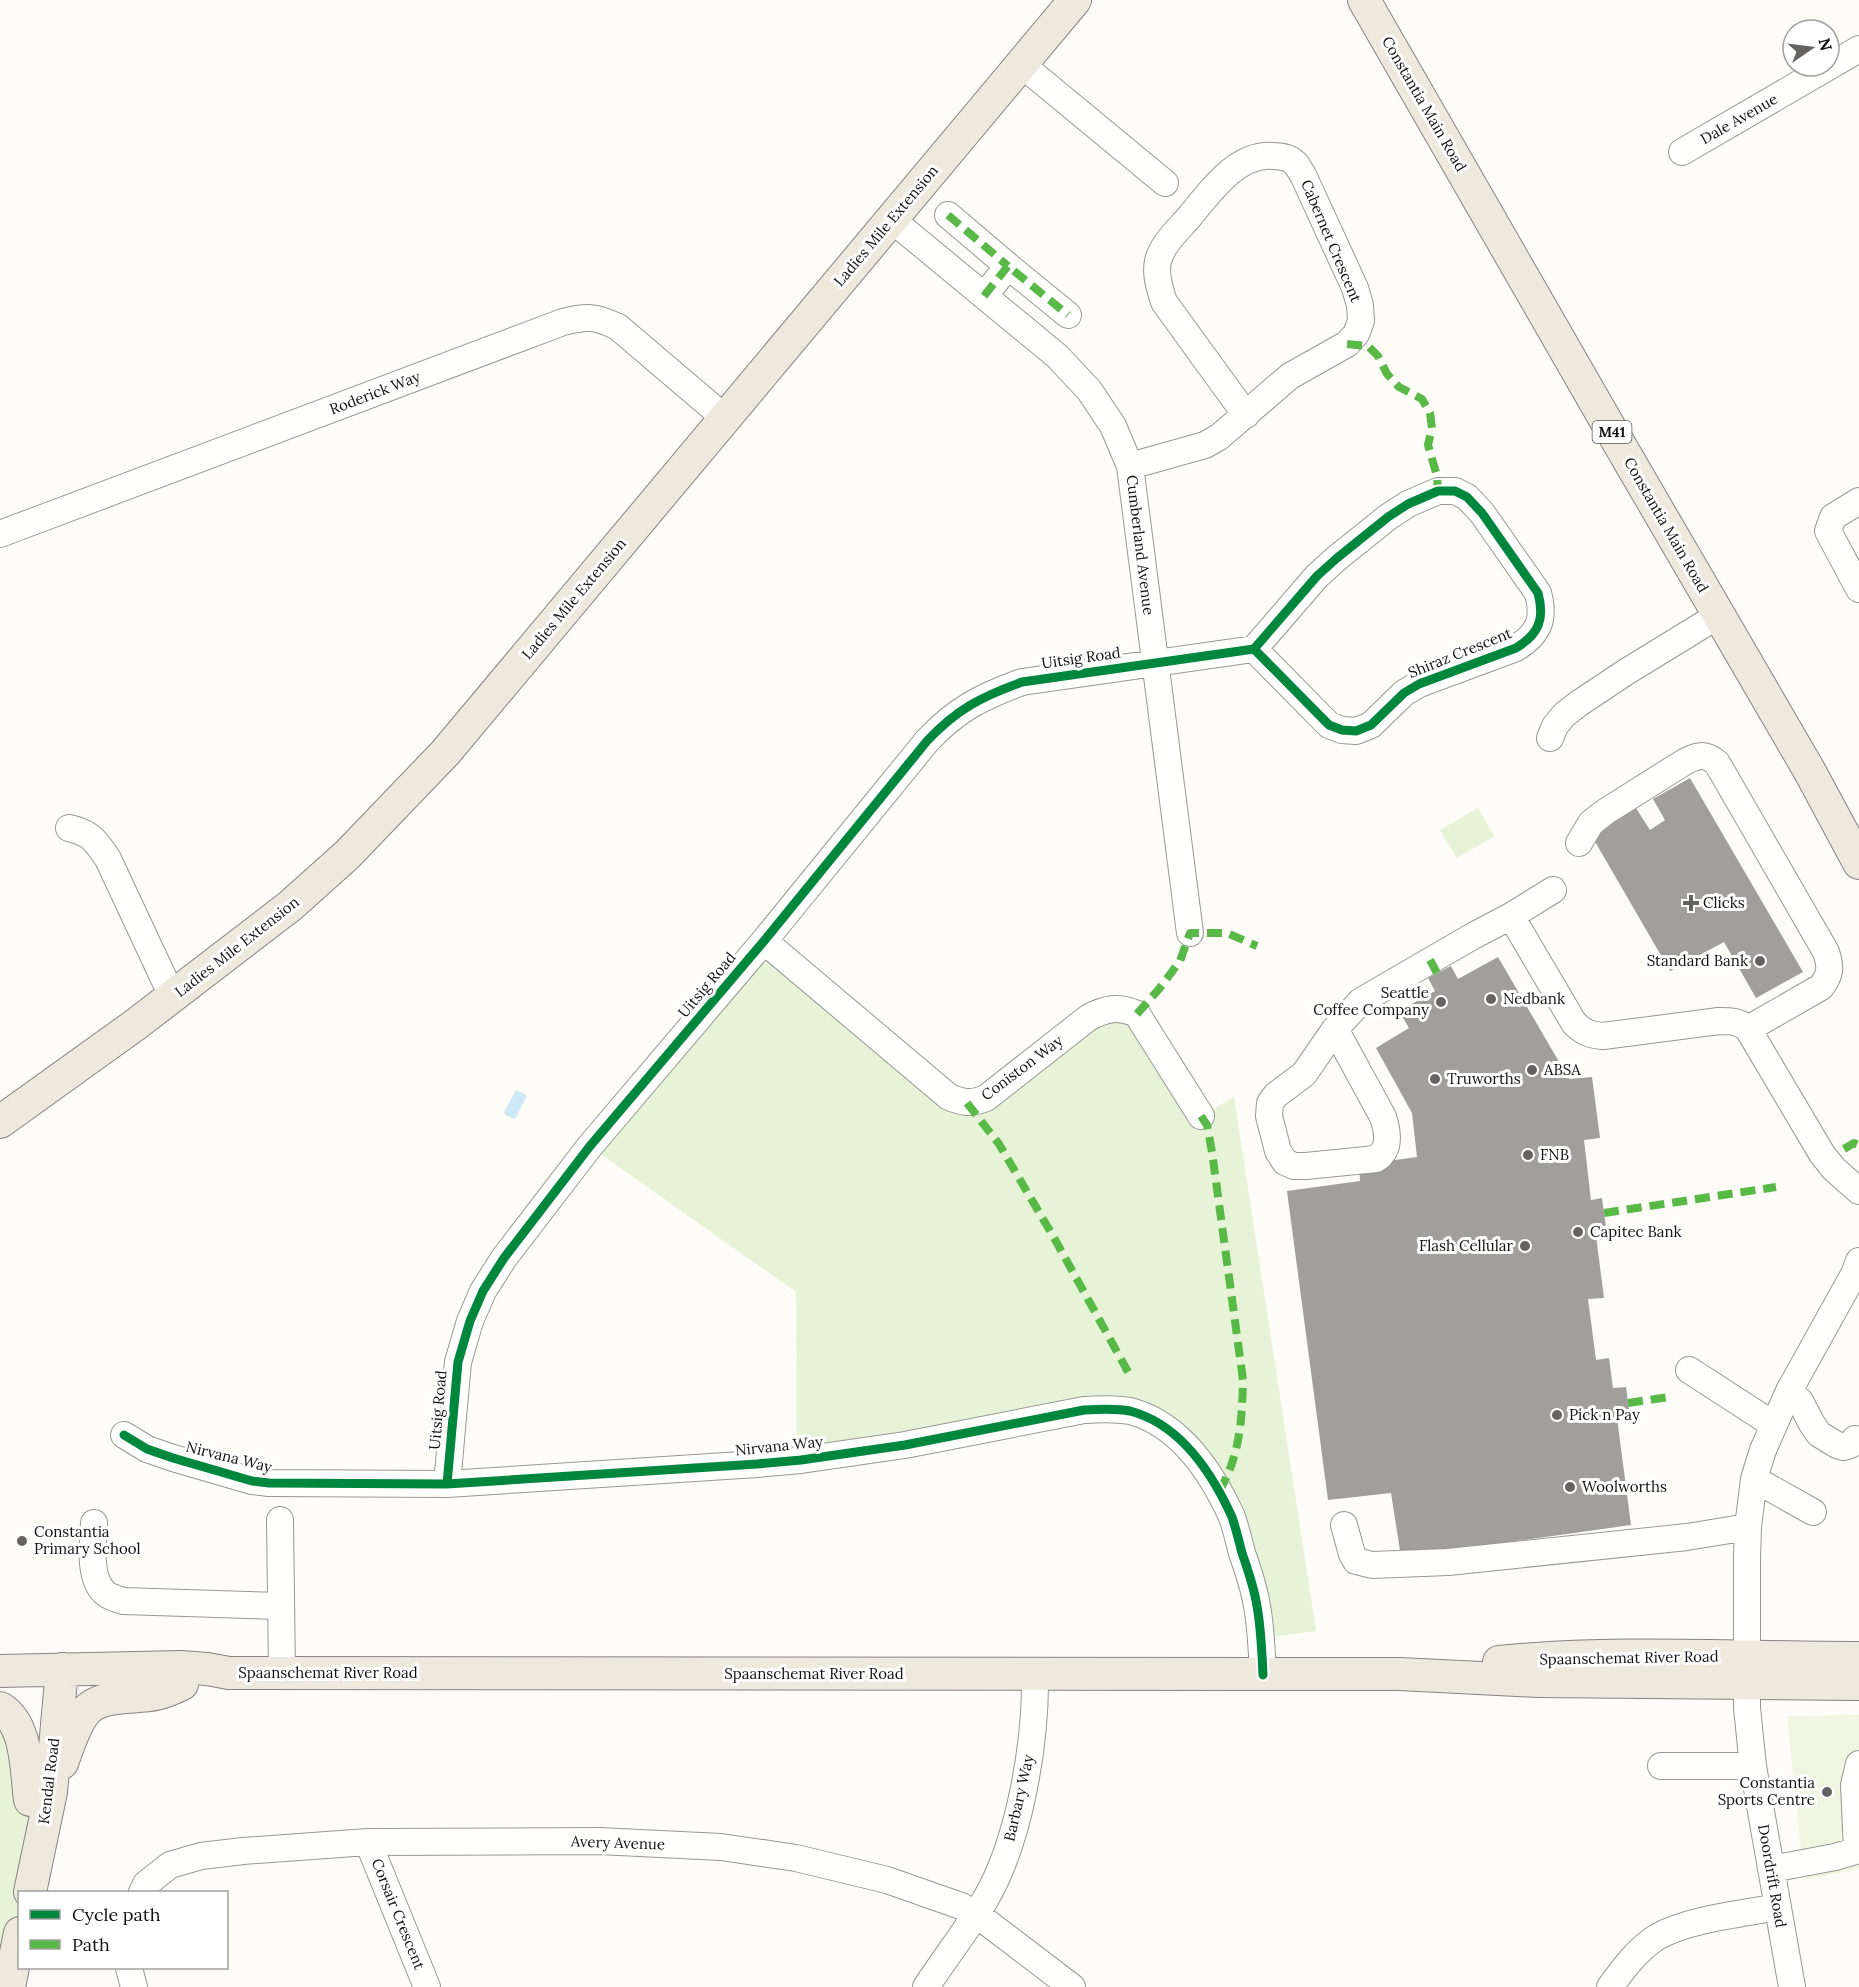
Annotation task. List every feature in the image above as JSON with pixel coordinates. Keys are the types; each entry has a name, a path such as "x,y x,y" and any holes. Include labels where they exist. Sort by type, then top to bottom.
{"main road":[{"name":"Ladies Mile Extension","path":"0,1122 290,906 347,855 394,807 445,753 1075,0"},
{"name":"Constantia Main Road","path":"1364,0 1809,770 1859,863"},
{"name":"Spaanschemat River Road","path":"0,1689 51,1679 181,1667 229,1673 1400,1674 1538,1681 1747,1671 1859,1658"},
{"name":"Spaanschemat River Road","path":"0,1671 51,1679 182,1684 207,1680 229,1673"},
{"name":"Spaanschemat River Road","path":"1747,1671 1859,1684"},
{"name":"Kendal Road","path":"30,1891 51,1679"},
{"path":"41,1796 86,1712 94,1705 104,1701 156,1694 182,1684"},
{"path":"0,1708 10,1715 20,1731 41,1796"},
{"name":"Kendal Road","path":"20,1891 41,1796"},
{"path":"9,1987 18,1943"}],"street":[{"name":"Dale Avenue","path":"1682,152 1859,49"},
{"path":"1021,64 1165,183"},
{"name":"Cabernet Crescent","path":"1130,466 1205,445 1220,437 1246,415 1290,376 1347,344 1356,334 1361,321 1360,305 1355,288 1303,175 1295,163 1284,156 1267,155 1247,160 1228,174 1164,248 1158,261 1158,282 1164,302 1246,415"},
{"path":"948,215 1068,315"},
{"name":"Cumberland Avenue","path":"891,219 1057,356 1089,390 1113,426 1130,466 1190,933"},
{"path":"984,296 1008,266"},
{"name":"Roderick Way","path":"0,534 540,330 585,316 604,320 618,327 726,419"},
{"name":"Shiraz Crescent","path":"1438,491 1455,491 1467,497 1482,513 1538,593 1542,608 1539,622 1526,642 1516,648 1419,684 1404,693 1371,725 1356,731 1342,730 1329,725 1254,649 1317,576 1337,558 1388,517 1408,504 1438,491"},
{"path":"1859,501 1833,517 1828,531 1859,589"},
{"path":"1550,738 1555,726 1578,704 1719,615"},
{"path":"1156,663 1254,649"},
{"name":"Uitsig Road","path":"447,1484 458,1362 470,1321 483,1291 504,1258 590,1146 764,942 927,741 946,721 968,706 995,692 1022,682 1156,663"},
{"path":"1579,843 1591,823 1605,812 1686,761 1697,756 1709,756 1717,763 1826,952 1830,964 1830,976 1821,987 1748,1029"},
{"path":"69,828 84,832 96,841 108,859 172,996"},
{"path":"1335,1029 1383,1117 1387,1129 1385,1149 1376,1159 1294,1166 1285,1162 1278,1151 1269,1116 1270,1103 1276,1095 1304,1074 1335,1029 1360,1001 1553,890"},
{"path":"1511,916 1574,1023 1583,1032 1603,1036 1725,1021 1741,1023 1748,1029 1822,1154 1834,1169 1859,1191"},
{"name":"Coniston Way","path":"764,942 950,1097 958,1101 976,1102 986,1098 1088,1018 1100,1011 1125,1008 1137,1014 1201,1116"},
{"name":"Doordrift Road","path":"1792,1987 1753,1766 1747,1708 1748,1527 1754,1479 1774,1425 1789,1391 1853,1291 1854,1274 1859,1261"},
{"path":"1689,1370 1774,1425"},
{"path":"1789,1391 1800,1401 1819,1434 1844,1447 1858,1438"},
{"name":"Nirvana Way","path":"124,1435 147,1449 252,1481 447,1484 801,1460 905,1444 1084,1410 1129,1411 1164,1425 1178,1437 1219,1492 1233,1520 1252,1581 1258,1607 1263,1675"},
{"path":"1754,1479 1813,1512"},
{"path":"280,1520 282,1673"},
{"path":"94,1523 92,1554 95,1576 105,1593 123,1601 280,1606"},
{"path":"1344,1525 1356,1561 1372,1565 1448,1562 1687,1537 1748,1527"},
{"name":"Barbary Way","path":"926,1987 986,1899 1007,1849 1019,1810 1033,1736 1035,1674"},
{"path":"1771,1869 1858,1850 1854,1785 1859,1764"},
{"path":"1661,1766 1753,1766"},
{"name":"Avery Avenue","path":"143,1891 146,1884 170,1865 183,1860 243,1851 368,1842 599,1841 721,1847 796,1858 887,1880 961,1906 976,1914 1072,1987"},
{"name":"Corsair Crescent","path":"368,1842 427,1987"},
{"path":"1610,1987 1639,1952 1656,1938 1692,1924 1778,1907"},
{"path":"129,1969 134,1987"}],"green space":[{"path":"1478,808 1494,836 1457,858 1440,830"},
{"path":"764,941 958,1101 1125,1008 1202,1116 1234,1097 1316,1631 1262,1638 1259,1609 1193,1458 1126,1413 797,1462 796,1292 595,1150"},
{"path":"0,1708 30,1800 20,1891 18,1891 18,1936 0,1987"},
{"name":"Constantia Sports Centre","path":"1859,1715 1859,1869 1804,1880 1787,1716"}],"water":[{"path":"516,1090 526,1097 515,1119 505,1115 504,1112"}],"building":[{"path":"1690,778 1803,972 1756,998 1724,942 1670,971 1590,833 1634,805 1650,830 1665,820 1653,799"},
{"path":"1498,957 1569,1079 1592,1077 1600,1138 1584,1140 1591,1200 1602,1198 1606,1227 1595,1228 1604,1298 1588,1299 1596,1360 1609,1358 1613,1388 1626,1387 1630,1417 1617,1418 1631,1525 1401,1557 1391,1493 1328,1500 1287,1191 1360,1181 1359,1165 1417,1157 1412,1113 1376,1048 1409,1028 1399,1011 1435,991 1428,978 1451,966 1458,979"}],"marked path":[{"path":"948,215 1008,266"},
{"path":"984,296 1008,266 1068,315"},
{"path":"1347,344 1368,346 1378,356 1387,374 1399,387 1422,399 1430,413 1432,428 1428,445 1437,476 1438,491"},
{"path":"1137,1014 1180,961 1190,933 1227,933 1257,946"},
{"path":"1430,960 1437,973"},
{"path":"967,1103 999,1144 1132,1379"},
{"path":"1201,1116 1207,1125 1212,1152 1243,1380 1242,1410 1236,1451 1219,1492"},
{"path":"1844,1149 1854,1143 1859,1145"},
{"path":"1604,1213 1776,1187"},
{"path":"1628,1403 1669,1397"}],"cycle path":[{"path":"447,1484 458,1362 470,1321 483,1291 504,1258 590,1146 764,941 927,741 949,720 970,705 1022,682 1254,649 1317,576 1337,558 1388,517 1408,504 1438,491 1455,491 1467,497 1482,513 1538,593 1540,602 1538,625 1524,643 1419,684 1404,693 1371,725 1356,731 1342,730 1329,725 1254,649"},
{"path":"124,1435 147,1449 252,1481 447,1484 801,1460 905,1445 1084,1410 1130,1411 1148,1417 1179,1439 1204,1468 1224,1500 1232,1517 1254,1592 1262,1649 1263,1675"}],"place":[{"name":"Clicks","path":"1691,903"},
{"name":"Standard Bank","path":"1760,961"},
{"name":"Nedbank","path":"1491,999"},
{"name":"Seattle Coffee Company","path":"1441,1002"},
{"name":"ABSA","path":"1532,1070"},
{"name":"Truworths","path":"1435,1079"},
{"name":"FNB","path":"1528,1155"},
{"name":"Capitec Bank","path":"1578,1232"},
{"name":"Flash Cellular","path":"1525,1246"},
{"name":"Pick n Pay","path":"1557,1415"},
{"name":"Woolworths","path":"1570,1487"},
{"name":"Constantia Primary School","path":"22,1541"},
{"name":"Constantia Sports Centre","path":"1827,1792"}]}
